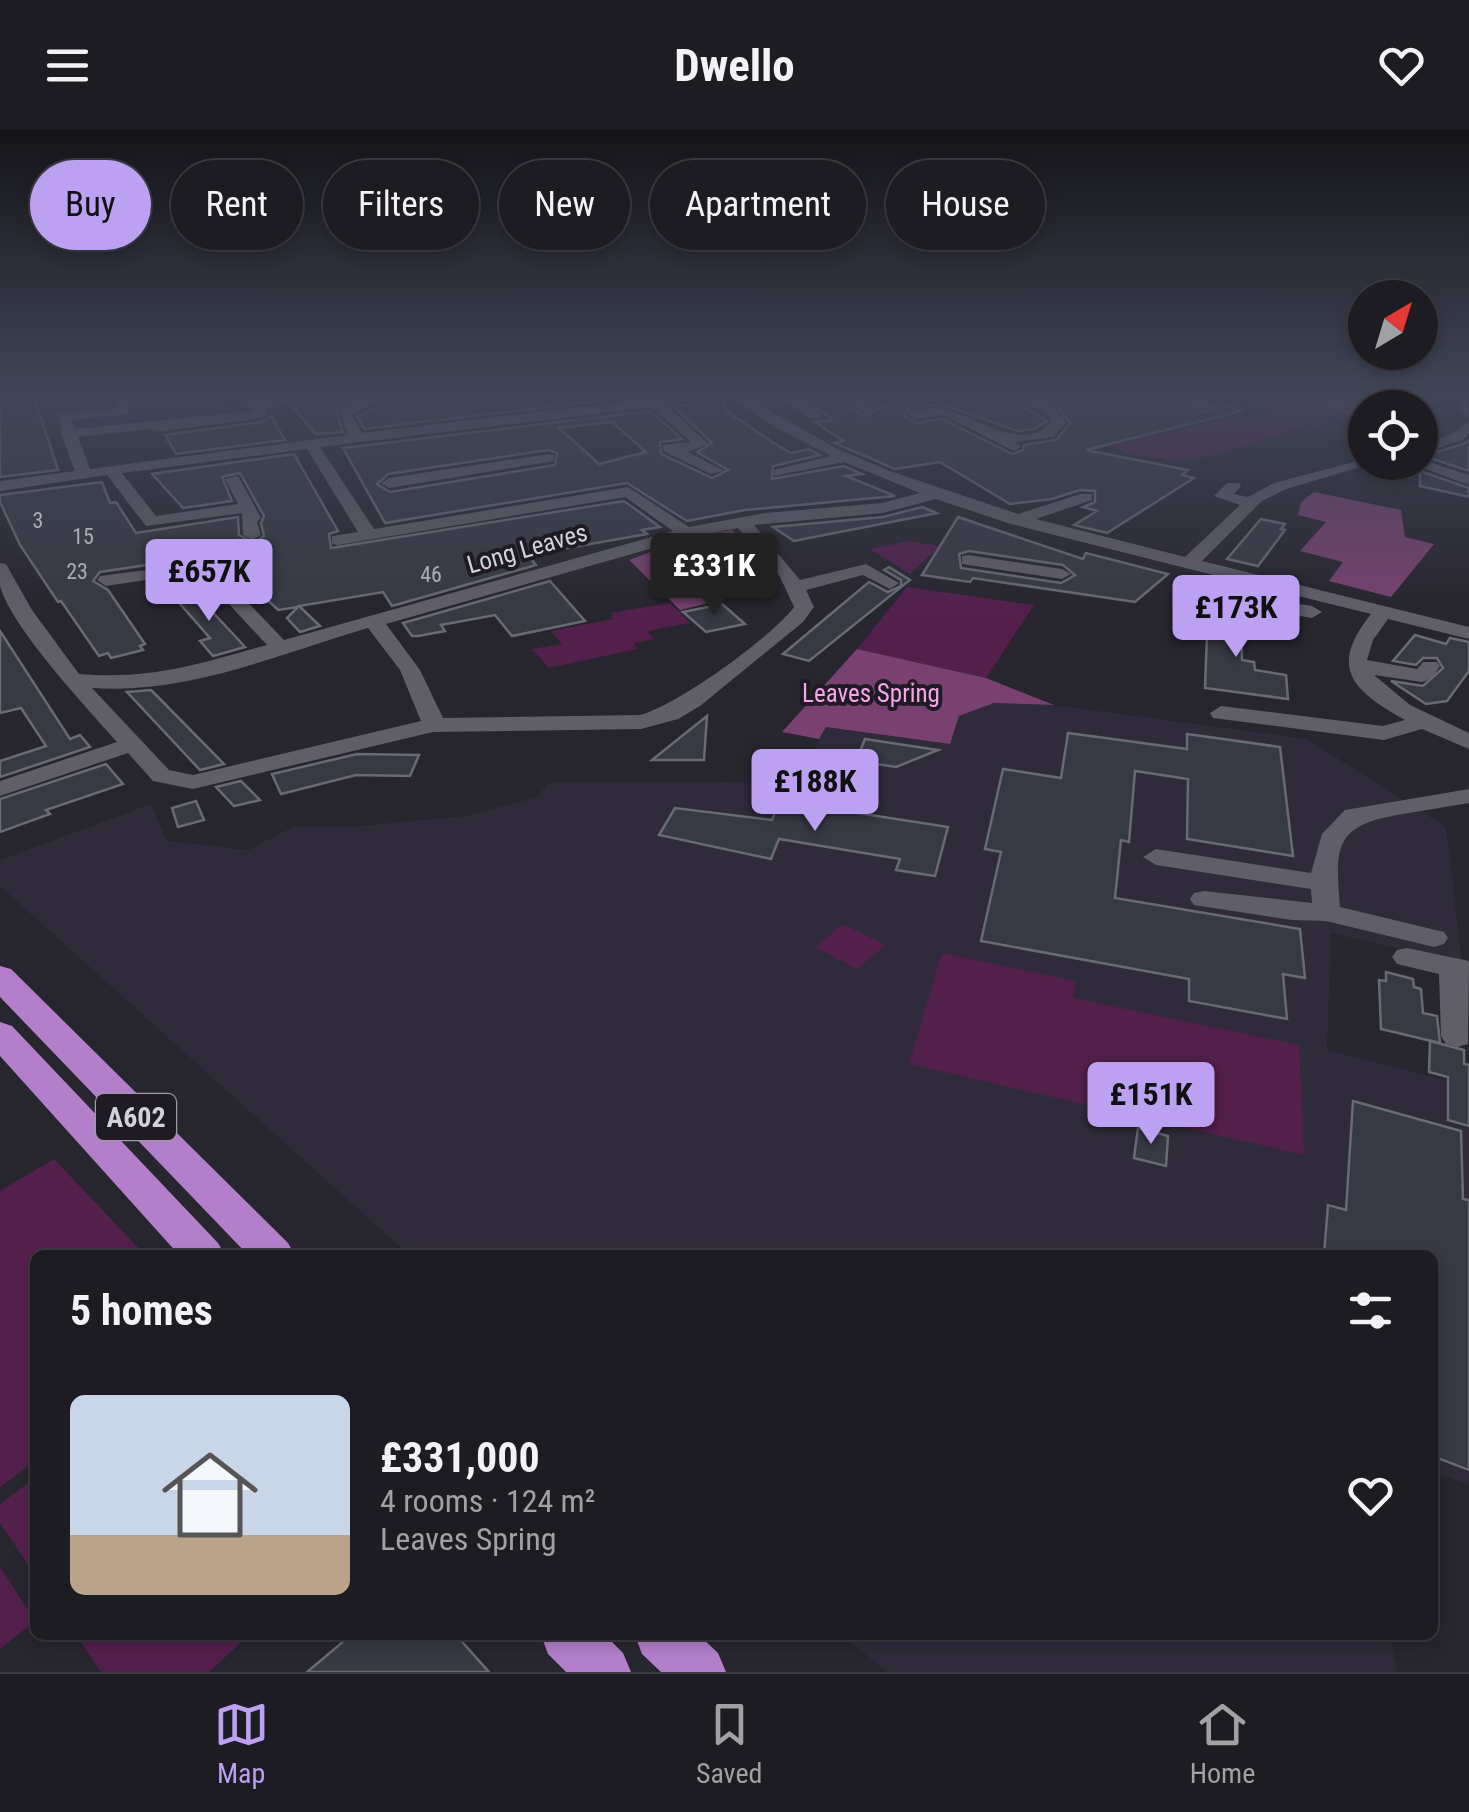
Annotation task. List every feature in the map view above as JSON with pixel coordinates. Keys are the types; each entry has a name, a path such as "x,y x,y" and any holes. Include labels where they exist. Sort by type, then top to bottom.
{"highway":[{"name":"A602","path":"0,977 269,1250"},
{"name":"A602","path":"0,1034 199,1250"},
{"path":"573,1640 604,1672"},
{"path":"665,1640 699,1672"}],"street":[{"path":"81,467 84,474"},
{"path":"0,486 134,467"},
{"path":"330,467 347,488 368,535"},
{"path":"388,483 504,467"},
{"path":"707,467 716,471"},
{"path":"779,473 805,467"},
{"path":"866,467 1017,520 1469,633"},
{"path":"1189,564 1250,502 1280,486 1348,468"},
{"path":"111,470 152,522 247,507"},
{"path":"1438,473 1462,485"},
{"path":"232,539 260,534 248,519 253,518 234,478"},
{"path":"1232,486 1222,496 1250,502"},
{"path":"338,540 623,488 686,533"},
{"name":"Long Leaves","path":"96,704 140,684 686,533 806,503 883,508 935,494"},
{"path":"1017,520 1086,497"},
{"path":"775,506 806,503"},
{"path":"3,580 73,680 161,776 193,782 432,725 624,722 670,714 796,618 804,602 754,532 741,522"},
{"path":"1033,570 1078,536"},
{"path":"968,560 1062,574"},
{"path":"106,580 203,566 280,647"},
{"path":"795,587 866,569 890,584"},
{"path":"1229,574 1211,596 1312,612"},
{"path":"0,616 23,611"},
{"path":"1383,612 1358,650 1358,668 1370,686 1425,721 1469,742"},
{"path":"372,622 387,637 427,702 432,725"},
{"path":"1358,668 1422,676 1430,666"},
{"name":"Long Leaves","path":"73,680 140,684"},
{"path":"1221,714 1384,733 1425,721"},
{"path":"0,789 134,744"},
{"path":"1326,912 1327,845 1340,824 1354,816 1469,796"},
{"path":"1156,857 1324,882"},
{"path":"1204,899 1326,912 1434,938"},
{"path":"1408,957 1462,969 1457,1036"}],"shaded area":[{"path":"908,541 940,546 910,574 870,549"},
{"path":"907,587 1034,605 986,678 857,649"},
{"path":"670,603 690,623 647,631 654,639 634,643 637,649 549,668 532,649 562,644 551,631 613,619 611,613"},
{"path":"994,703 1054,705 1307,739 1446,827 1462,963 1331,933 1327,1050 1469,1086 1469,1484 1438,1475 1438,1250 403,1250 0,886 0,860 151,804 167,841 248,850 295,826 348,827 466,816 537,797 548,783 732,782 794,787 826,727 950,744 959,716"},
{"path":"843,924 885,945 857,969 815,947"},
{"path":"942,953 1075,981 1073,998 1299,1045 1304,1155 909,1064"},
{"path":"54,1159 140,1250 30,1250 30,1465 0,1487 0,1191"},
{"path":"30,1482 30,1568 0,1523 0,1504"},
{"path":"0,1567 30,1613 30,1625 0,1649"},
{"path":"79,1640 244,1640 209,1672 101,1672"},
{"path":"848,1640 1391,1640 1397,1672 887,1672"}],"green space":[{"path":"1314,492 1401,510 1405,537 1434,544 1391,597 1329,581 1343,562 1300,551 1326,522 1298,515 1301,502"},
{"path":"732,530 766,563 740,568 717,601 680,610 629,560 688,538"},
{"name":"Leaves Spring","path":"857,649 986,678 1054,705 994,703 959,716 950,744 826,727 819,739 782,732"}],"building":[{"path":"0,467 58,470 0,477"},
{"path":"202,467 301,467 338,531 329,534 331,548 624,501 660,527 642,530 647,534 528,555 536,565 392,606 383,592 299,606 320,626 300,632 287,618 298,607 278,610 220,554 100,572 93,581 108,590 145,644 140,646 143,650 111,658 108,653 99,656 20,545 0,495 102,482 110,503 116,502 136,533 238,517 239,535 254,543 264,536 264,516 240,473 222,477 232,501 183,508 152,474"},
{"path":"354,467 435,467 388,474 377,484 390,492 543,467 689,467 712,478 728,470 723,467 773,467 772,479 846,467 862,474 846,476 895,496 745,510 687,521 627,483 385,523"},
{"path":"948,467 1172,467 1188,470 1182,475 1194,478 1107,533 1074,525 1097,511 1083,507 1095,502 1095,491 1080,490 1052,499 1010,504"},
{"path":"1438,477 1469,488 1469,497 1420,486 1420,480"},
{"path":"922,507 937,513 794,541 773,527 883,517"},
{"path":"958,517 1083,559 1086,553 1168,574 1135,602 973,578 970,582 922,575","holes":["969,551 1063,565 1075,575 1061,583 961,568 959,554"]},
{"path":"1261,519 1285,524 1281,529 1285,530 1258,566 1227,559"},
{"path":"889,567 910,580 809,661 783,654 869,582 888,592 901,586 901,580 884,570"},
{"path":"550,581 585,621 512,636 495,615 441,625 445,631 418,636 412,636 403,623"},
{"path":"187,585 245,647 213,656 200,641 210,638 174,597"},
{"path":"722,604 745,624 706,632 683,612"},
{"path":"1208,608 1241,613 1242,660 1254,662 1255,670 1286,675 1288,699 1205,688"},
{"path":"0,631 70,739 80,735 90,747 0,777 0,761 46,746 21,708 0,713"},
{"path":"1415,635 1446,644 1450,638 1469,642 1469,671 1447,701 1426,704 1391,681 1423,686 1443,668 1437,658 1423,658 1416,665 1393,661"},
{"path":"151,690 224,764 200,770 127,692"},
{"path":"707,716 704,760 652,760"},
{"path":"1068,733 1187,749 1187,734 1280,747 1293,856 1187,839 1188,779 1135,771 1129,842 1121,840 1115,898 1300,929 1305,978 1283,974 1287,1019 1189,1001 1189,979 981,941 1001,852 985,849 1003,769 1061,778"},
{"path":"865,739 938,750 896,767 856,761"},
{"path":"357,754 419,755 410,776 356,775 281,794 272,774"},
{"path":"106,764 123,784 46,810 50,814 0,832 0,799"},
{"path":"241,781 260,800 234,806 216,787"},
{"path":"196,801 204,820 178,827 172,808"},
{"path":"780,801 948,827 935,876 896,870 900,859 779,839 771,859 659,835 675,808 772,820"},
{"path":"1386,972 1413,979 1414,987 1421,989 1423,1013 1437,1016 1440,1043 1381,1029 1379,980 1386,981"},
{"path":"1430,1041 1464,1050 1464,1064 1469,1065 1469,1126 1448,1120 1448,1077 1429,1072"},
{"path":"1353,1101 1461,1131 1463,1199 1469,1200 1469,1470 1438,1458 1438,1250 1324,1250 1328,1205 1346,1210"},
{"path":"1138,1128 1168,1136 1166,1166 1134,1158"},
{"path":"345,1640 460,1640 489,1672 307,1672"}]}
